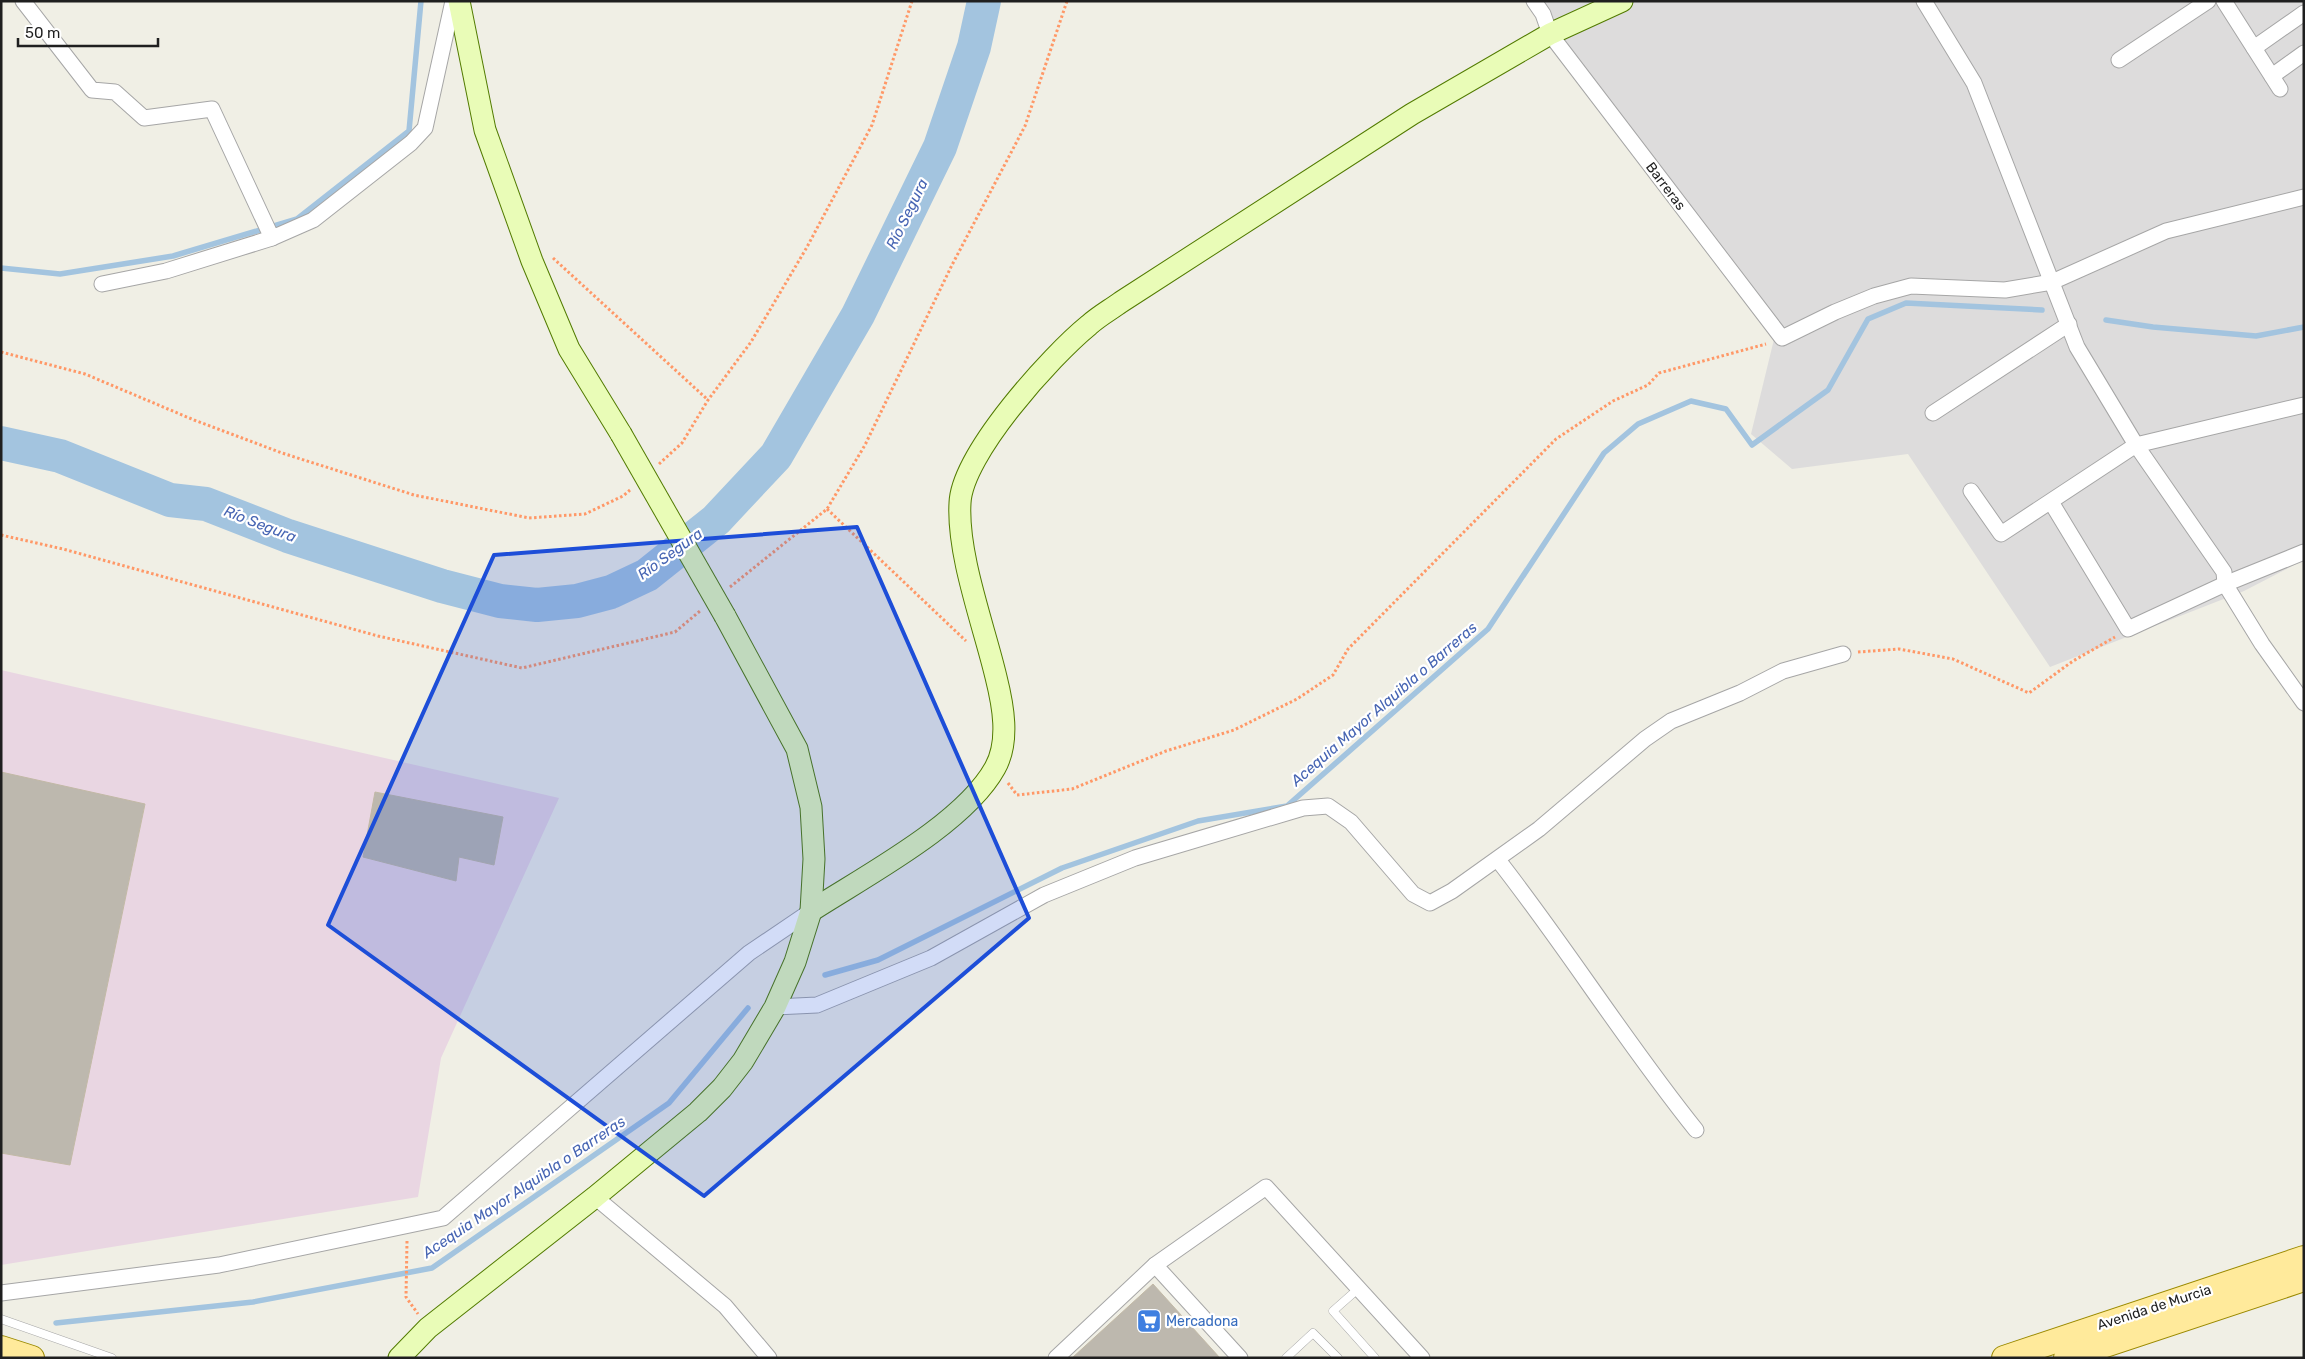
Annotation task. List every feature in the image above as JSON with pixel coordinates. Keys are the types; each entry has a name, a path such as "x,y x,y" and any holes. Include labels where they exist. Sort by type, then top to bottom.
{"main road":[{"path":"399,1358 428,1328 678,1130 722,1088 744,1062 776,1008 795,962 810,911 814,859 811,807 797,749 725,616 621,434 569,348 529,253 485,130 459,1"},
{"path":"810,911 910,848 958,811 981,789 996,766 1004,742 1003,710 992,658 967,564 960,526 960,502 964,480 975,458 1032,383 1061,350 1090,324 1121,302 1412,114 1550,34 1622,1"},
{"name":"Avenida de Murcia","path":"2004,1358 2304,1258"},
{"name":"Avenida de Murcia","path":"2066,1358 2304,1279"},
{"path":"1,1348 32,1358"}],"street":[{"path":"23,1 92,90 115,92 144,118 212,109 272,238"},
{"path":"102,284 166,272 272,238 313,220 411,143 425,128 453,1"},
{"name":"Barreras","path":"1534,1 1543,14 1550,34 1782,338"},
{"path":"1924,1 1974,83 2077,347 2136,445 2224,572 2225,584 2262,644 2304,703"},
{"path":"2118,60 2208,1"},
{"path":"2224,1 2276,82 2304,53"},
{"path":"2254,48 2304,13"},
{"path":"1782,338 1835,312 1874,296 1911,286 2005,290 2052,282 2166,231 2304,197"},
{"path":"1933,413 2069,324"},
{"path":"1970,491 2001,534 2136,445 2304,405"},
{"path":"2051,502 2128,629 2225,584 2304,552"},
{"path":"776,1008 817,1005 931,958 1044,895 1135,858 1304,808 1328,806 1351,822 1413,894 1430,903 1452,892 1498,860 1539,829 1645,739 1671,721 1740,693 1783,671 1843,654"},
{"path":"1498,860 1544,919 1640,1059 1696,1130"},
{"path":"1,1293 220,1266 443,1218 749,953 810,911"},
{"path":"1056,1358 1155,1266 1266,1187 1422,1358"},
{"path":"595,1197 725,1306 769,1358"},
{"path":"1155,1266 1240,1358"}],"lane":[{"path":"1359,1288 1334,1311 1375,1358"},
{"path":"1,1319 112,1358"},
{"path":"1286,1358 1313,1333 1338,1358"}],"path":[{"path":"653,470 682,444 708,400 756,334 807,247 872,125 912,1"},
{"path":"728,589 827,509 865,445 952,265 1025,126 1067,1"},
{"path":"529,253 549,254 708,400"},
{"path":"996,766 1017,795 1072,788 1166,752 1234,730 1297,699 1333,675 1348,649 1556,439 1613,401 1648,385 1659,373 1782,338"},
{"path":"1,352 85,374 194,420 282,453 414,495 529,518 585,514 623,496 630,490"},
{"path":"827,509 962,638 992,658"},
{"path":"1,535 63,549 378,636 522,668 675,632 705,607"},
{"path":"1843,654 1899,649 1953,659 2029,693 2073,661 2128,629"},
{"path":"406,1297 407,1252"}],"highlighted area":[{"path":"857,527 1029,918 704,1196 328,925 494,555"}],"shaded area":[{"path":"1529,1 2304,1 2304,560 2244,591 2050,667 1908,454 1792,469 1751,434 1776,331"},
{"path":"1,670 559,798 441,1058 418,1197 1,1265 1,1153 70,1164 145,805 1,773","holes":["376,792 503,818 494,865 459,857 455,881 363,857"]}],"building":[{"path":"1,772 145,804 70,1165 1,1153"},
{"path":"375,792 503,817 494,865 459,857 456,881 363,857"},
{"name":"Mercadona","path":"1153,1284 1220,1358 1072,1358"}],"waterway":[{"path":"1,268 60,274 173,256 297,219 409,131 421,1"},
{"name":"Río Segura","path":"1,443 60,456 170,500 206,504 288,536 442,586 500,601 537,605 577,601 611,592 647,575 716,520 776,456 858,315 940,147 974,47 984,1"},
{"name":"Acequia Mayor Alquibla o Barreras","path":"825,975 878,960 1062,868 1198,821 1287,806 1488,629 1604,453 1638,424 1691,401 1726,409 1752,445 1828,390 1868,319 1906,303 2042,310"},
{"name":"Acequia Mayor Alquibla o Barreras","path":"2106,320 2153,327 2256,336 2304,327"},
{"name":"Acequia Mayor Alquibla o Barreras","path":"56,1323 253,1302 432,1268 669,1103 748,1008"}],"place":[{"name":"Mercadona","path":"1149,1321"}]}
